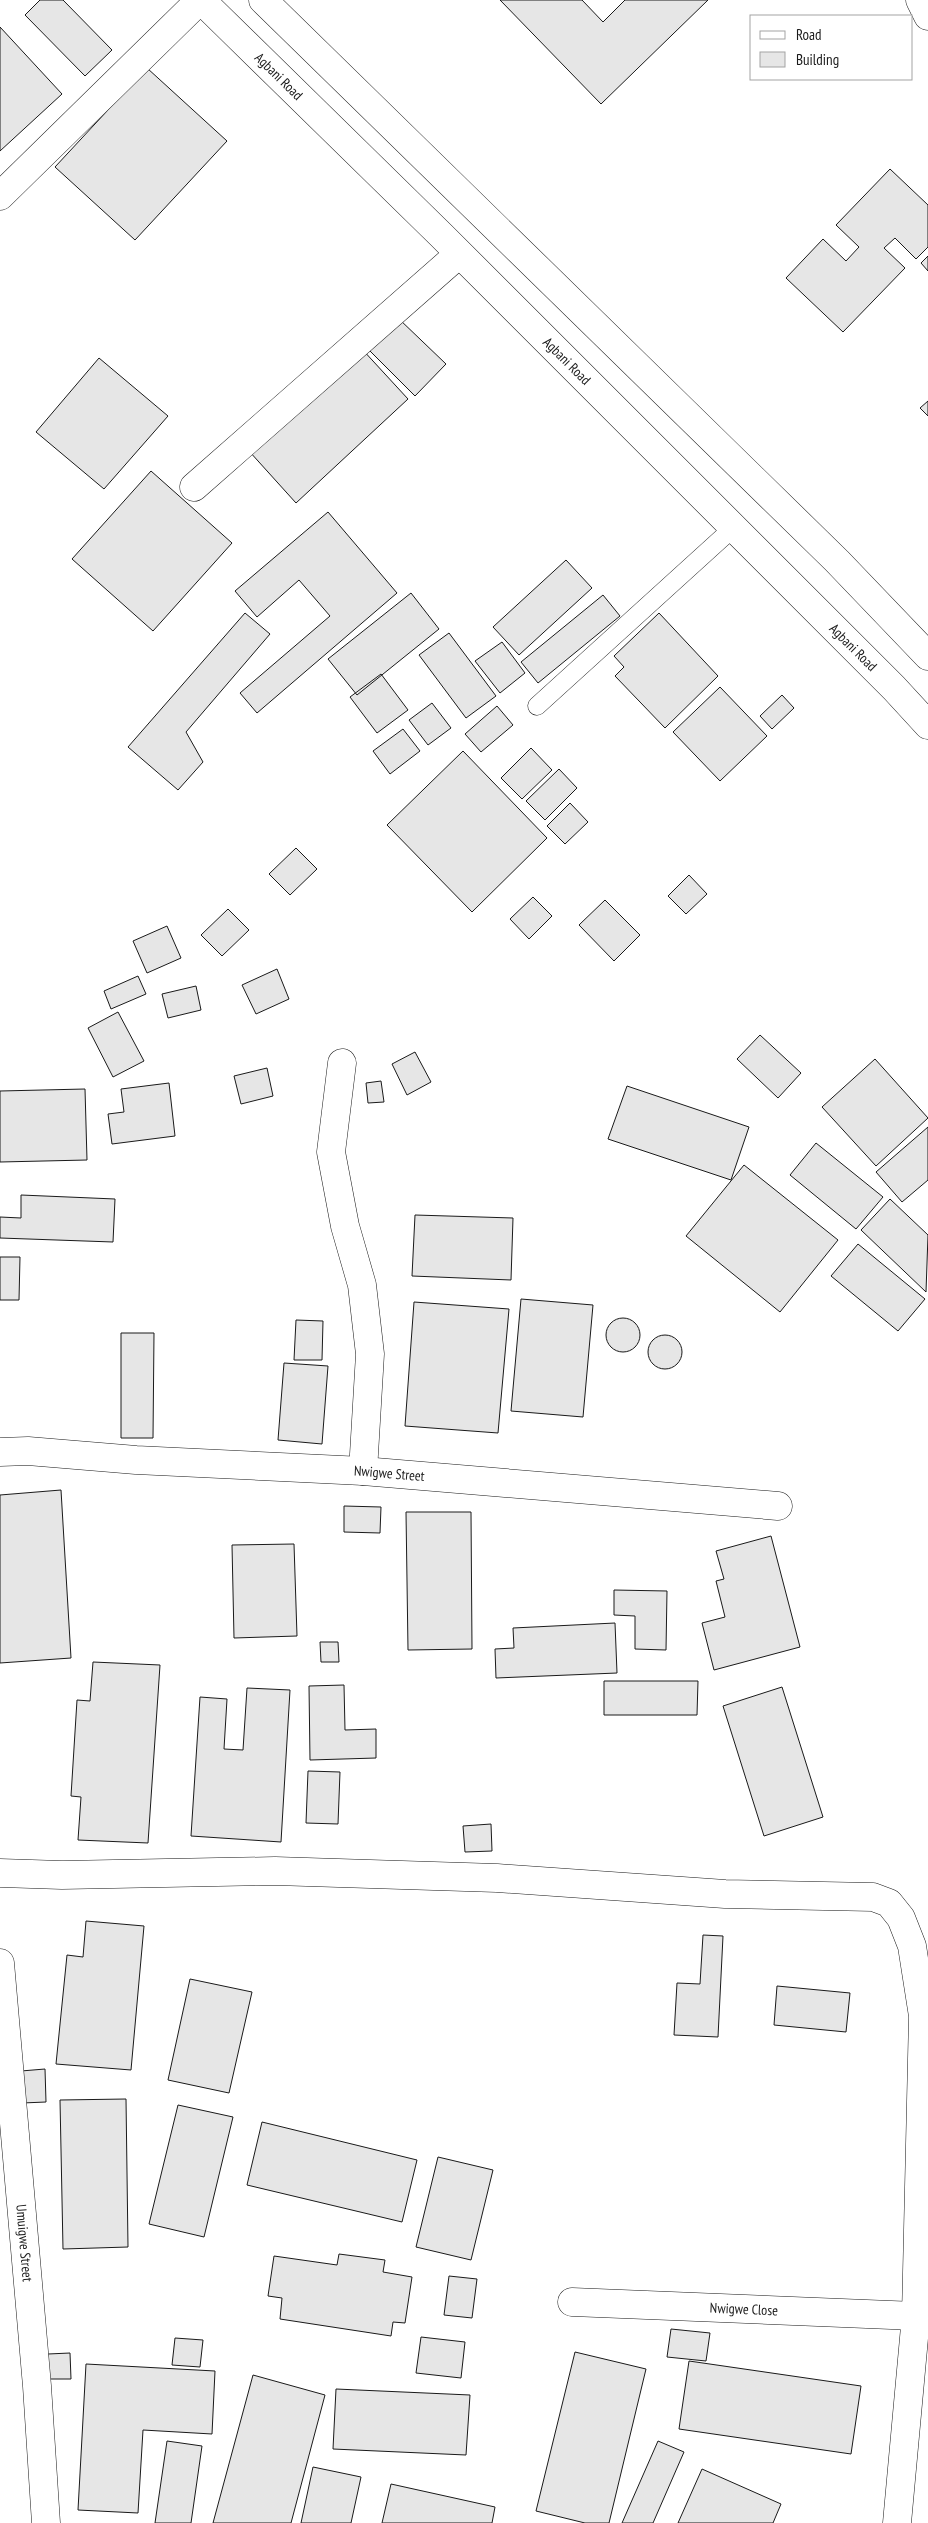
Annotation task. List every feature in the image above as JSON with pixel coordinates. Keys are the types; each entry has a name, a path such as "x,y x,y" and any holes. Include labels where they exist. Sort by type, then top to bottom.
{"street":[{"path":"0,196 200,0"},
{"name":"Agbani Road","path":"200,0 460,254 894,688 928,725"},
{"path":"263,0 830,554 928,656"},
{"path":"920,0 928,16"},
{"path":"194,487 460,254"},
{"path":"342,1063 331,1152 346,1226 362,1285 370,1354 363,1471"},
{"name":"Nwigwe Street","path":"0,1452 28,1450 136,1460 363,1471 778,1506"},
{"path":"0,1873 62,1875 294,1872 497,1878 725,1894 873,1897 889,1903 901,1918 912,1946 925,2015 916,2316 897,2523"},
{"name":"Umuigwe Street","path":"0,1963 9,2172 46,2523"},
{"name":"Nwigwe Close","path":"572,2302 916,2316"}],"lane":[{"path":"537,706 733,528"}],"building":[{"path":"40,0 63,0 112,50 85,76 25,15"},
{"path":"500,0 582,0 603,22 625,0 708,0 601,104"},
{"path":"0,27 62,94 0,151"},
{"path":"147,68 227,141 135,240 55,167"},
{"path":"890,169 928,205 928,247 916,259 895,238 884,248 905,268 843,332 786,278 823,239 846,261 859,247 836,225"},
{"path":"928,256 928,271 921,263"},
{"path":"398,318 446,364 415,396 368,349"},
{"path":"361,348 408,399 296,503 249,451"},
{"path":"99,358 168,416 104,489 36,432"},
{"path":"928,401 928,416 920,408"},
{"path":"151,471 232,543 153,631 72,559"},
{"path":"328,512 397,593 257,713 240,693 330,616 299,580 257,617 235,591"},
{"path":"566,560 592,588 519,655 493,627"},
{"path":"411,593 439,629 357,695 328,659"},
{"path":"603,595 620,616 538,683 521,662"},
{"path":"245,613 270,634 186,732 203,762 178,790 128,747"},
{"path":"659,613 718,676 665,728 615,676 624,667 614,656"},
{"path":"449,633 496,696 466,718 419,655"},
{"path":"502,642 525,673 500,693 475,661"},
{"path":"381,674 408,710 377,733 350,697"},
{"path":"720,687 767,736 720,781 673,732"},
{"path":"782,695 794,708 772,729 760,716"},
{"path":"432,703 451,728 428,745 409,720"},
{"path":"497,706 513,725 481,752 465,734"},
{"path":"403,729 420,751 390,774 373,751"},
{"path":"531,748 552,770 522,799 501,778"},
{"path":"463,751 547,838 472,912 387,825"},
{"path":"559,769 577,788 545,820 526,801"},
{"path":"570,803 588,822 565,844 547,826"},
{"path":"296,848 317,869 290,895 269,874"},
{"path":"689,875 707,894 686,914 668,896"},
{"path":"533,897 552,916 529,939 510,919"},
{"path":"605,900 640,935 614,961 579,925"},
{"path":"228,909 249,930 222,956 201,935"},
{"path":"167,926 181,958 147,973 133,941"},
{"path":"277,969 289,999 256,1014 242,985"},
{"path":"138,976 146,994 111,1009 104,991"},
{"path":"196,986 201,1010 168,1018 162,994"},
{"path":"118,1012 144,1061 113,1077 88,1028"},
{"path":"760,1035 801,1073 778,1098 737,1059"},
{"path":"415,1052 431,1082 407,1095 392,1064"},
{"path":"875,1059 928,1118 876,1166 822,1107"},
{"path":"267,1068 273,1096 241,1104 234,1076"},
{"path":"381,1081 384,1102 368,1103 366,1083"},
{"path":"169,1083 175,1136 112,1144 108,1114 124,1112 121,1089"},
{"path":"627,1086 749,1127 731,1180 608,1139"},
{"path":"85,1089 87,1160 0,1162 0,1091"},
{"path":"928,1127 928,1180 902,1202 876,1172"},
{"path":"816,1143 883,1197 856,1229 790,1175"},
{"path":"744,1165 838,1240 780,1312 686,1236"},
{"path":"21,1195 115,1199 113,1242 0,1238 0,1217 21,1218"},
{"path":"890,1199 928,1235 926,1292 861,1230"},
{"path":"415,1215 513,1218 511,1280 412,1276"},
{"path":"858,1244 925,1299 898,1331 831,1276"},
{"path":"0,1257 20,1257 19,1300 0,1300"},
{"path":"521,1299 593,1305 583,1417 511,1411"},
{"path":"414,1302 509,1309 498,1433 405,1426"},
{"path":"623,1318 635,1323 640,1335 635,1347 623,1352 611,1347 606,1335 611,1323"},
{"path":"296,1320 323,1321 322,1360 294,1360"},
{"path":"121,1333 154,1333 153,1438 121,1438"},
{"path":"665,1335 677,1340 682,1352 677,1364 665,1369 653,1364 648,1352 653,1340"},
{"path":"284,1363 328,1366 322,1444 278,1440"},
{"path":"61,1490 71,1658 0,1663 0,1495"},
{"path":"344,1506 381,1507 380,1533 344,1532"},
{"path":"406,1512 471,1512 472,1649 408,1650"},
{"path":"771,1536 800,1647 714,1670 702,1623 725,1617 716,1581 724,1579 716,1551"},
{"path":"294,1544 297,1636 234,1638 232,1545"},
{"path":"614,1590 667,1591 666,1650 635,1649 635,1616 614,1615"},
{"path":"615,1623 617,1673 496,1678 495,1649 514,1648 513,1628"},
{"path":"320,1642 338,1642 339,1662 321,1662"},
{"path":"93,1662 160,1665 148,1843 78,1840 81,1797 71,1796 77,1700 90,1701"},
{"path":"604,1681 698,1681 697,1715 604,1715"},
{"path":"344,1685 345,1730 376,1729 376,1758 310,1760 309,1686"},
{"path":"782,1687 823,1817 764,1836 723,1706"},
{"path":"247,1688 290,1690 281,1842 191,1836 200,1697 227,1699 224,1749 243,1750"},
{"path":"308,1771 340,1772 338,1824 306,1823"},
{"path":"491,1824 492,1851 465,1852 463,1826"},
{"path":"86,1921 144,1926 131,2070 56,2064 67,1955 83,1957"},
{"path":"703,1935 723,1936 718,2037 674,2035 677,1983 700,1984"},
{"path":"190,1979 252,1992 229,2093 168,2080"},
{"path":"777,1986 850,1993 846,2032 774,2025"},
{"path":"45,2069 46,2102 22,2103 21,2071"},
{"path":"126,2099 128,2247 63,2249 60,2100"},
{"path":"178,2105 233,2117 204,2237 149,2224"},
{"path":"262,2122 417,2160 402,2222 247,2185"},
{"path":"438,2157 493,2170 471,2260 416,2247"},
{"path":"339,2254 385,2260 383,2272 412,2277 405,2323 393,2322 391,2336 280,2319 282,2298 268,2296 274,2256 337,2265"},
{"path":"449,2276 477,2279 472,2318 444,2315"},
{"path":"671,2329 710,2333 706,2361 667,2357"},
{"path":"421,2337 465,2342 461,2378 416,2373"},
{"path":"175,2338 203,2340 200,2367 172,2365"},
{"path":"575,2352 646,2369 609,2523 585,2523 536,2511"},
{"path":"70,2353 71,2379 48,2379 48,2354"},
{"path":"689,2361 861,2386 851,2454 679,2429"},
{"path":"86,2364 215,2371 212,2434 143,2430 138,2513 78,2510"},
{"path":"253,2375 325,2395 291,2523 213,2523"},
{"path":"336,2389 470,2395 466,2455 333,2449"},
{"path":"167,2441 202,2446 191,2523 155,2523"},
{"path":"658,2441 684,2452 653,2523 622,2523"},
{"path":"313,2467 361,2477 351,2523 301,2523"},
{"path":"702,2469 781,2504 773,2523 678,2523"},
{"path":"391,2484 495,2507 492,2523 382,2523"}]}
